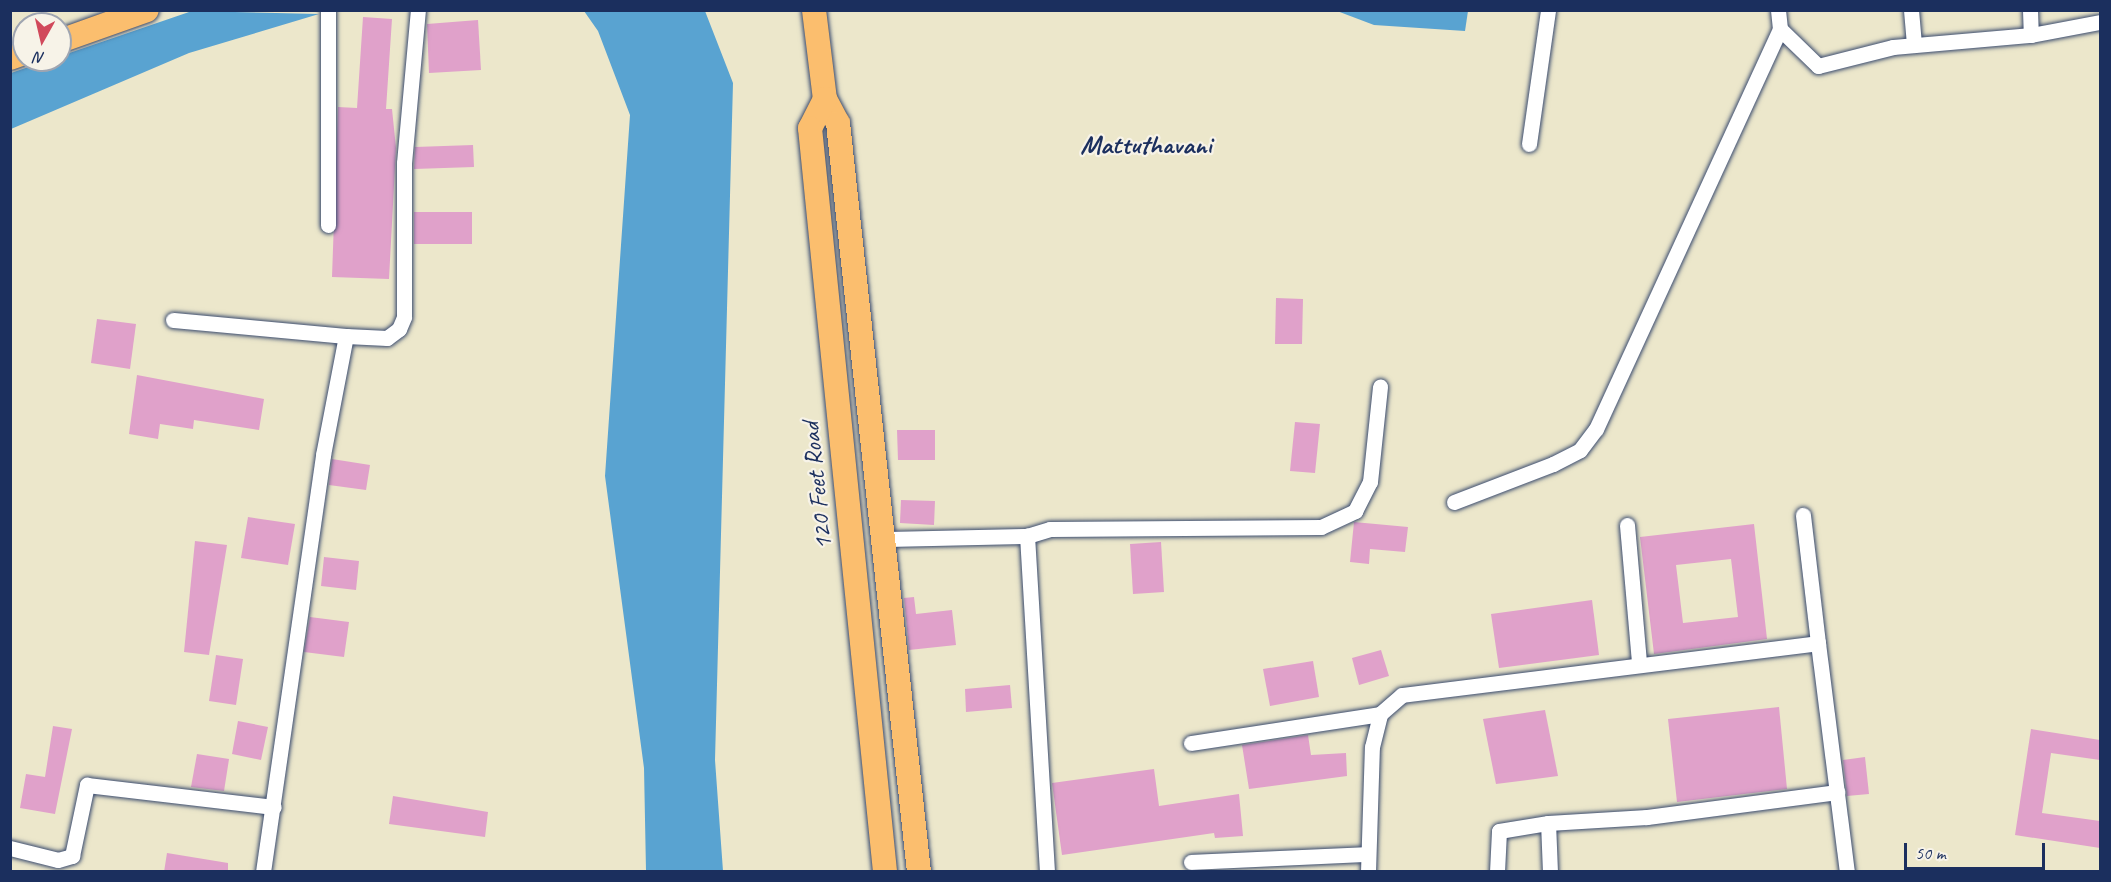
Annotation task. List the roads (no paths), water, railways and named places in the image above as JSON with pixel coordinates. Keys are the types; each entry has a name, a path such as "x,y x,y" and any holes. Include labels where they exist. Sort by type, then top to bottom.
{"main road":[{"path":"72,37 147,10"},
{"path":"814,10 825,99 838,123 919,872"},
{"name":"120 Feet Road","path":"825,99 810,128 885,872"}],"street":[{"path":"173,320 387,338 399,329 404,317 404,163 418,10"},
{"path":"1529,144 1548,10"},
{"path":"1454,502 1553,464 1580,450 1596,429 1780,29 1778,10"},
{"path":"1911,10 1914,45"},
{"path":"2030,10 2031,35"},
{"path":"328,14 328,225"},
{"path":"1780,29 1818,66 1914,45 2031,35 2100,22"},
{"path":"263,872 323,455 346,336"},
{"path":"883,539 1027,536 1050,529 1321,527 1355,511 1370,482 1380,387"},
{"path":"1803,515 1847,872"},
{"path":"1627,525 1639,662"},
{"path":"1027,536 1047,872"},
{"path":"1191,743 1380,714 1402,695 1639,662 1818,643"},
{"path":"1368,872 1372,747 1380,714"},
{"path":"10,848 58,860 72,855 87,785 274,807"},
{"path":"1497,872 1499,831 1548,823 1647,817 1838,792"},
{"path":"1548,823 1551,872"},
{"path":"1191,862 1368,854"}],"water":[{"path":"192,11 319,14 189,53 11,129 11,73 72,72 72,52"},
{"path":"584,11 705,11 733,83 715,760 723,871 646,871 644,768 605,476 630,115 598,31"},
{"path":"1337,11 1468,11 1465,31 1374,25"}],"district":[{"name":"Mattuthavani","path":"1146,145"}]}
